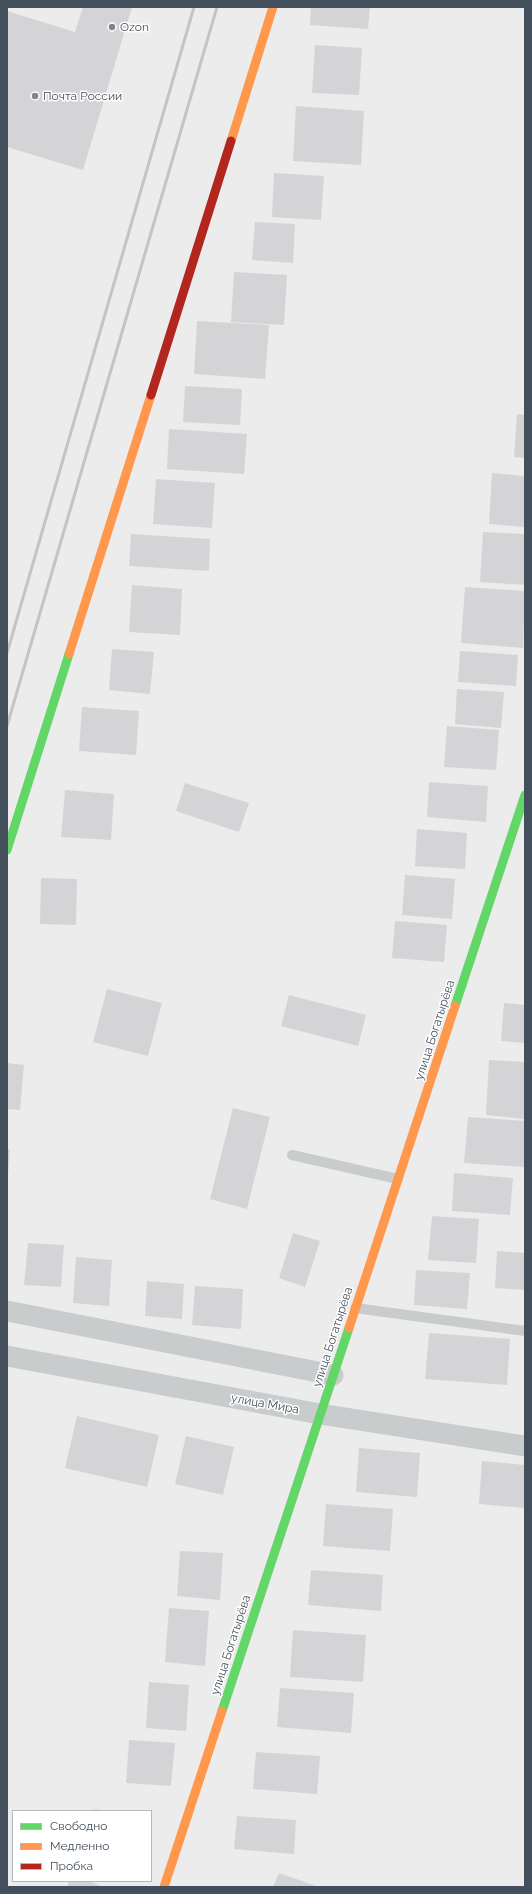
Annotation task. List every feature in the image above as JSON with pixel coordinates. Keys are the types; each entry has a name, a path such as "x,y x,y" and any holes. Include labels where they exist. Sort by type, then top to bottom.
{"street":[{"path":"7,850 273,7"},
{"name":"улица Богатырёва","path":"164,1887 525,796"},
{"path":"7,1311 333,1375"},
{"name":"улица Мира","path":"7,1356 320,1414 525,1446"}],"lane":[{"path":"292,1155 398,1179"},
{"path":"356,1308 525,1331"}],"building":[{"path":"83,7 132,7 83,170 7,147 7,11 75,32"},
{"path":"311,7 370,7 368,29 310,25"},
{"path":"315,45 362,48 359,95 312,93"},
{"path":"296,106 364,111 361,165 293,161"},
{"path":"274,173 324,176 321,220 272,217"},
{"path":"255,222 295,224 293,263 252,260"},
{"path":"234,272 287,275 284,325 231,322"},
{"path":"197,321 269,325 265,379 194,374"},
{"path":"185,386 242,389 240,425 183,422"},
{"path":"517,414 525,415 525,458 514,457"},
{"path":"169,429 247,434 244,474 167,469"},
{"path":"492,473 525,476 525,527 489,524"},
{"path":"156,479 215,483 212,528 153,524"},
{"path":"483,532 525,534 525,585 480,582"},
{"path":"131,534 210,539 209,571 129,566"},
{"path":"132,585 182,589 180,635 129,632"},
{"path":"465,587 525,591 523,648 461,643"},
{"path":"112,649 154,652 150,694 109,690"},
{"path":"460,651 518,655 516,686 458,682"},
{"path":"457,689 504,692 501,728 455,724"},
{"path":"82,707 139,711 136,755 79,751"},
{"path":"447,726 499,730 496,770 444,767"},
{"path":"429,782 488,786 486,822 427,817"},
{"path":"185,783 249,803 239,832 176,811"},
{"path":"65,790 114,794 111,840 61,837"},
{"path":"417,829 467,833 465,869 415,866"},
{"path":"405,875 455,879 452,919 402,915"},
{"path":"41,878 77,879 76,925 40,924"},
{"path":"395,921 447,925 444,962 392,958"},
{"path":"107,989 162,1003 148,1056 93,1042"},
{"path":"289,995 366,1015 358,1046 281,1026"},
{"path":"504,1003 525,1005 525,1043 501,1041"},
{"path":"489,1060 525,1062 525,1119 486,1115"},
{"path":"7,1063 24,1065 20,1110 7,1109"},
{"path":"233,1108 270,1117 247,1209 210,1199"},
{"path":"468,1117 525,1121 525,1167 464,1163"},
{"path":"7,1149 10,1149 8,1176 7,1176"},
{"path":"454,1173 513,1178 510,1215 452,1211"},
{"path":"432,1216 479,1219 476,1263 428,1260"},
{"path":"293,1233 320,1241 305,1287 279,1278"},
{"path":"28,1243 64,1245 61,1287 24,1285"},
{"path":"497,1251 525,1253 525,1290 495,1288"},
{"path":"76,1257 112,1260 109,1306 73,1303"},
{"path":"416,1270 470,1273 467,1309 414,1305"},
{"path":"147,1281 184,1284 182,1319 145,1316"},
{"path":"195,1286 243,1289 241,1329 192,1325"},
{"path":"429,1333 510,1339 507,1385 425,1379"},
{"path":"77,1416 159,1435 147,1487 65,1468"},
{"path":"186,1436 234,1447 223,1495 175,1484"},
{"path":"359,1448 420,1453 417,1497 356,1492"},
{"path":"482,1461 525,1465 525,1508 479,1504"},
{"path":"326,1504 393,1509 390,1551 323,1546"},
{"path":"180,1551 223,1553 220,1600 177,1596"},
{"path":"311,1570 383,1575 381,1611 308,1605"},
{"path":"169,1608 209,1611 205,1666 165,1662"},
{"path":"293,1630 366,1635 363,1682 290,1677"},
{"path":"149,1682 189,1685 186,1731 146,1728"},
{"path":"280,1688 354,1693 351,1733 277,1727"},
{"path":"129,1740 175,1743 171,1786 126,1783"},
{"path":"256,1752 320,1756 317,1794 253,1789"},
{"path":"237,1816 296,1820 294,1854 234,1849"},
{"path":"279,1873 319,1887 273,1887"},
{"path":"69,1882 91,1882 103,1887 67,1887"}],"railway":[{"path":"7,653 194,7"},
{"path":"7,726 217,7"}],"traffic: fast":[{"path":"7,850 69,654"},
{"path":"455,1006 525,795"},
{"path":"222,1711 349,1328"}],"traffic: slow":[{"path":"231,141 273,7"},
{"path":"69,654 151,395"},
{"path":"349,1328 455,1006"},
{"path":"164,1887 222,1711"}],"traffic: jam":[{"path":"151,395 231,141"}],"place":[{"name":"Ozon","path":"112,27"},
{"name":"Почта России","path":"35,96"}]}
